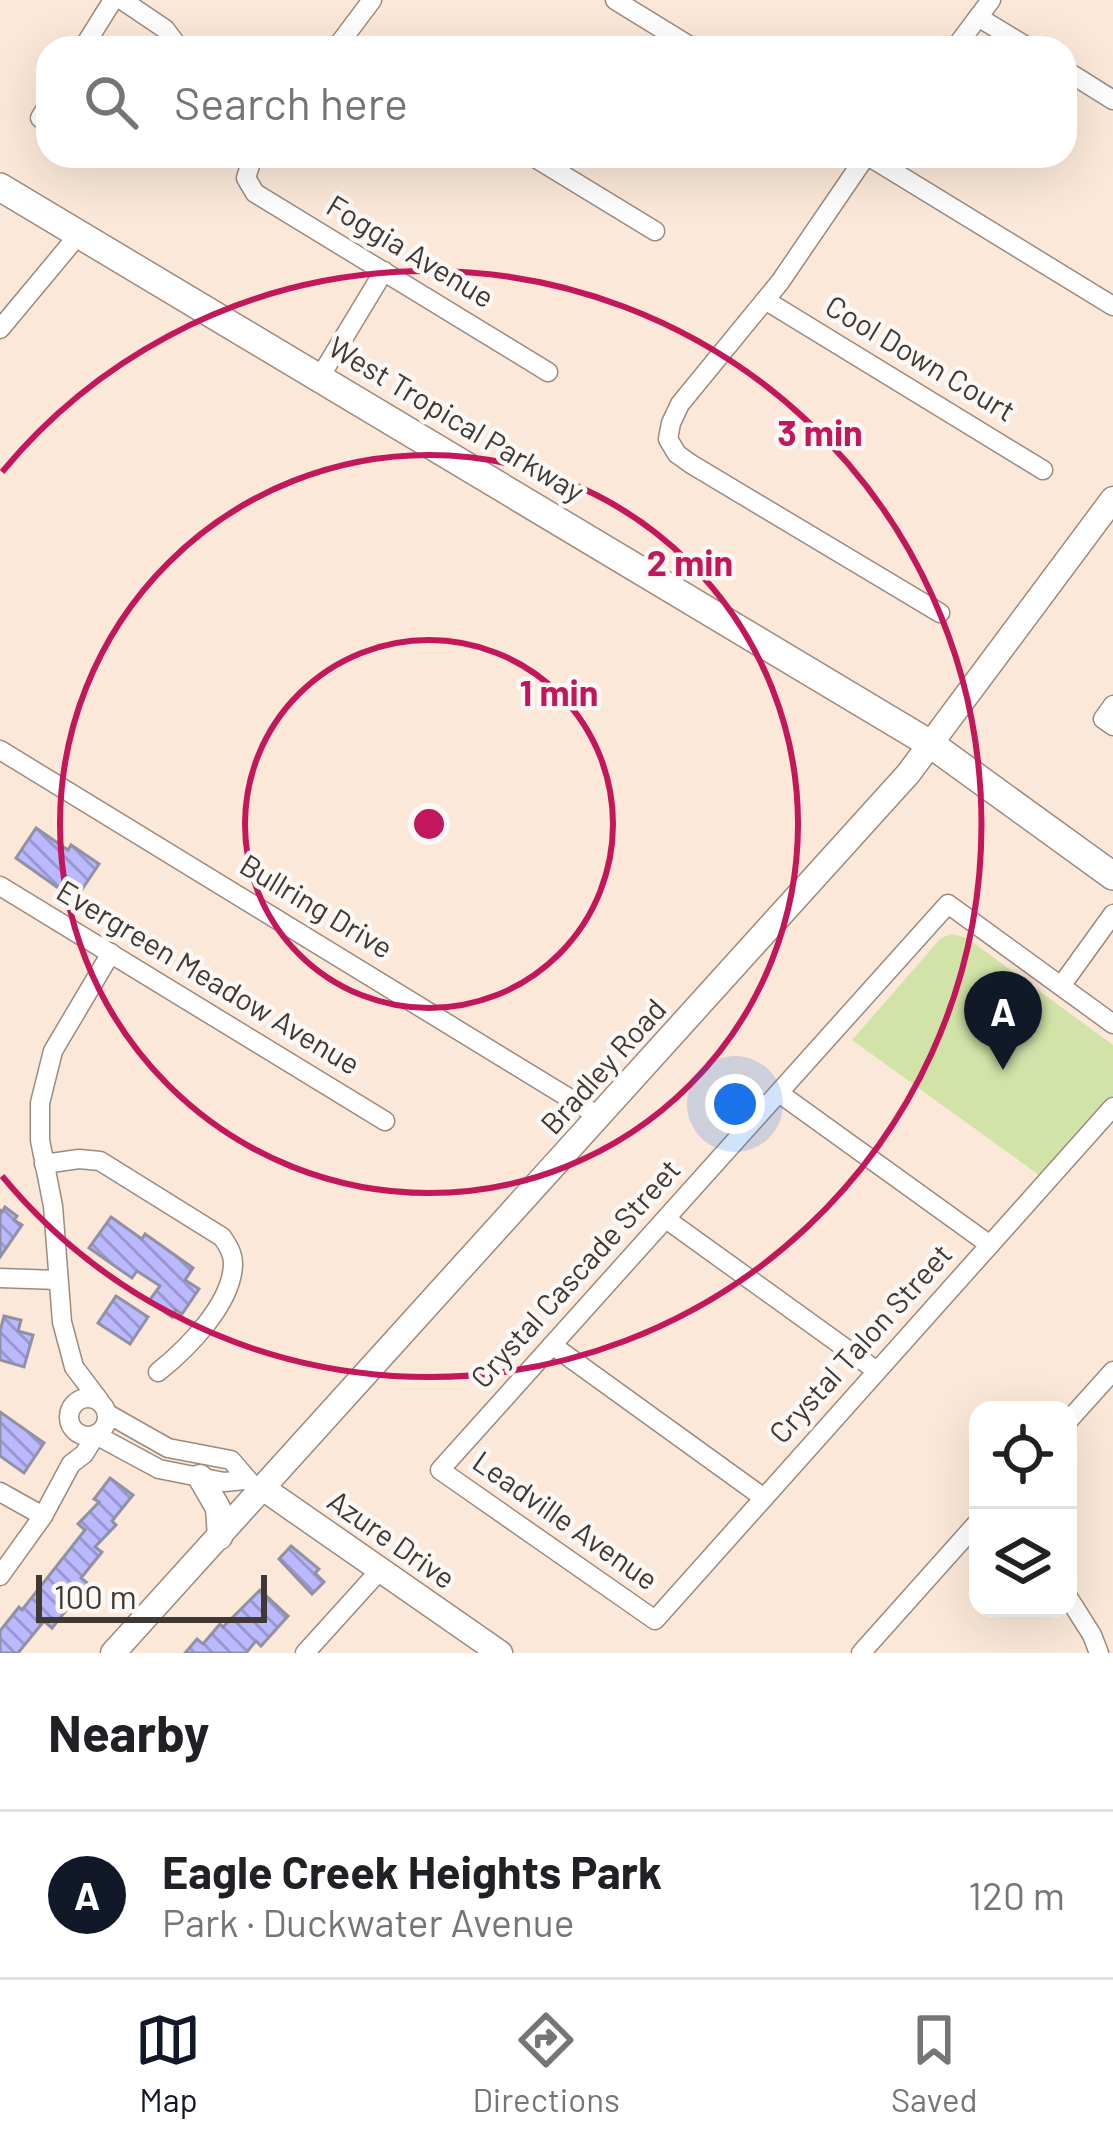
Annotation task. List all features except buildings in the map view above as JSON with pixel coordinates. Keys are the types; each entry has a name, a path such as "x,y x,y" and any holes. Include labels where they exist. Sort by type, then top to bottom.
{"main road":[{"name":"West Tropical Parkway","path":"0,187 932,745 1113,876"}],"street":[{"path":"90,36 113,0"},
{"path":"122,0 170,36"},
{"path":"350,36 372,0"},
{"path":"615,0 674,36"},
{"path":"964,36 984,8 1016,36"},
{"path":"1077,78 1113,100"},
{"name":"Foggia Avenue","path":"250,168 247,178 255,194 548,371"},
{"path":"552,168 655,231"},
{"path":"858,168 765,300 680,404 668,439 691,464 940,613"},
{"path":"887,168 1113,306"},
{"path":"0,328 80,233"},
{"path":"320,377 384,272"},
{"name":"Cool Down Court","path":"765,300 1043,470"},
{"name":"Bradley Road","path":"113,1653 220,1537 255,1485 600,1117 932,745 1113,499"},
{"name":"Bullring Drive","path":"0,750 600,1117"},
{"name":"Evergreen Meadow Avenue","path":"0,886 385,1121"},
{"name":"Crystal Cascade Street","path":"440,1470 948,904 1060,986"},
{"path":"1113,914 1060,986 1113,1024"},
{"path":"0,1576 43,1516 70,1464 106,1426 103,1407 74,1367 62,1322 40,1103 53,1051 111,953"},
{"path":"779,1093 990,1245"},
{"name":"Crystal Talon Street","path":"655,1620 1113,1108"},
{"path":"44,1164 100,1161 222,1237 231,1250 234,1264 225,1294 187,1349 158,1372"},
{"path":"666,1219 877,1372"},
{"path":"0,1278 58,1280"},
{"path":"552,1345 764,1498"},
{"path":"74,1367 69,1381 69,1420 74,1430 96,1436 158,1469 255,1485"},
{"path":"1077,1411 1113,1371"},
{"path":"70,1409 83,1398 103,1407"},
{"name":"Azure Drive","path":"103,1407 168,1448 231,1460 255,1485 500,1653"},
{"path":"70,1464 67,1448 74,1430"},
{"name":"Leadville Avenue","path":"440,1470 655,1620"},
{"path":"200,1477 218,1508 220,1537"},
{"path":"0,1492 43,1516"},
{"path":"861,1653 969,1532"},
{"path":"305,1653 381,1569"},
{"path":"1077,1611 1099,1653"}],"green space":[{"path":"952,934 967,938 1113,1045 1113,1095 1039,1175 852,1040 941,938"}],"place":[{"name":"Eagle Creek Heights Park","path":"1003,1070"}]}
